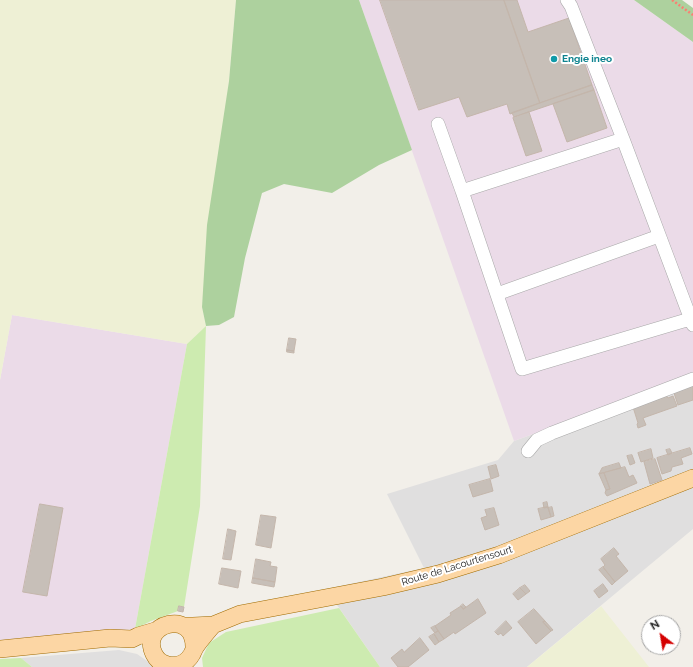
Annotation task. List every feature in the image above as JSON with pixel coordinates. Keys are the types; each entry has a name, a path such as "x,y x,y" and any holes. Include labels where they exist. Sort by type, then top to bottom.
{"main road":[{"name":"Route de Lacourtensourt","path":"0,648 110,638 132,639 158,630 170,623 177,623 184,626 213,625 240,614 383,587 438,574 499,555 693,478"},
{"name":"Route de Lacourtensourt","path":"132,639 165,664 173,666 182,664 195,656 213,625"},
{"path":"184,626 192,635 195,656"},
{"path":"156,657 152,646 154,635 158,630"}],"lane":[{"path":"438,124 522,369 692,322 623,139 574,13 567,0"},
{"path":"462,191 623,139"},
{"path":"497,294 659,236"},
{"path":"528,450 537,440 552,433 693,378"}],"path":[{"path":"672,0 693,15"}],"shaded area":[{"path":"359,0 634,0 693,42 693,376 514,441"},
{"path":"12,315 187,344 135,629 0,640 0,380"},
{"path":"693,376 693,529 527,667 380,667 326,589 424,568 387,494 498,460 514,441"},
{"path":"119,650 137,654 156,667 32,667 21,658"}],"green space":[{"path":"0,0 236,0 229,81 202,307 206,326 187,344 12,315 0,380"},
{"path":"236,0 359,0 412,150 379,165 332,193 284,184 262,193 245,258 234,317 219,325 206,326 202,307 207,225 229,81"},
{"path":"634,0 682,0 693,8 693,42"},
{"path":"206,326 200,506 184,607 179,606 178,611 151,621 135,629 187,344"},
{"path":"601,606 649,667 527,667"},
{"path":"339,608 380,667 203,667 202,658 209,643 226,632"},
{"path":"21,658 32,667 0,667 0,659"}],"building":[{"path":"380,0 504,0 540,103 510,114 507,104 467,117 459,97 419,110"},
{"name":"Engie ineo","path":"504,0 517,0 528,32 569,18 592,85 540,103"},
{"path":"592,85 594,90 514,117 512,113"},
{"name":"Engie ineo","path":"594,90 607,128 567,142 553,104"},
{"path":"529,112 542,151 526,156 513,118"},
{"path":"289,338 296,339 294,351 287,350"},
{"path":"287,350 294,351 294,353 287,352"},
{"path":"693,386 693,400 678,405 674,393"},
{"path":"666,395 668,398 673,396 677,406 643,418 646,425 638,428 633,407"},
{"path":"690,448 692,454 681,458 683,464 672,467 671,471 662,474 657,458"},
{"path":"651,449 653,458 641,462 638,453"},
{"path":"670,449 672,453 668,455 666,450"},
{"path":"632,455 635,463 630,465 627,456"},
{"path":"655,459 662,480 650,484 644,462"},
{"path":"619,463 621,468 599,474 602,468"},
{"path":"496,465 499,476 491,479 488,467"},
{"path":"625,467 629,477 633,475 637,483 607,496 605,493 606,490 610,489 604,473"},
{"path":"604,473 610,489 606,490 599,474"},
{"path":"490,479 493,491 473,497 469,485"},
{"path":"547,502 548,507 544,508 543,503"},
{"path":"40,504 63,508 47,596 23,592"},
{"path":"548,507 551,517 541,520 538,509"},
{"path":"552,507 554,516 551,517 548,508"},
{"path":"494,508 499,525 485,530 481,518 487,516 485,510"},
{"path":"261,515 276,517 271,548 256,545"},
{"path":"228,529 236,531 231,560 223,559"},
{"path":"614,548 619,554 616,556 628,571 615,582 603,567 605,565 601,559"},
{"path":"256,559 271,562 270,566 277,567 275,582 253,578"},
{"path":"603,567 615,582 612,585 599,570"},
{"path":"222,568 241,571 238,588 219,584"},
{"path":"253,578 275,582 274,587 252,583"},
{"path":"603,584 608,591 599,598 594,591"},
{"path":"525,585 530,591 526,594 520,588"},
{"path":"520,588 526,594 518,600 513,594"},
{"path":"478,599 486,613 455,634 454,632 444,639 435,626 461,606 463,609"},
{"path":"463,604 466,607 463,609 461,606"},
{"path":"179,606 184,607 183,612 178,611"},
{"path":"534,609 545,621 543,622 551,631 536,644 518,622"},
{"path":"506,621 512,628 503,636 501,633 498,635 495,632"},
{"path":"545,621 553,630 551,631 543,622"},
{"path":"435,626 438,631 435,633 431,628"},
{"path":"438,631 444,639 439,642 434,634"},
{"path":"434,634 439,642 435,645 429,637"},
{"path":"420,638 429,650 408,667 398,667 391,658 402,649 404,652"}],"place":[{"name":"Engie ineo","path":"554,59"}]}
